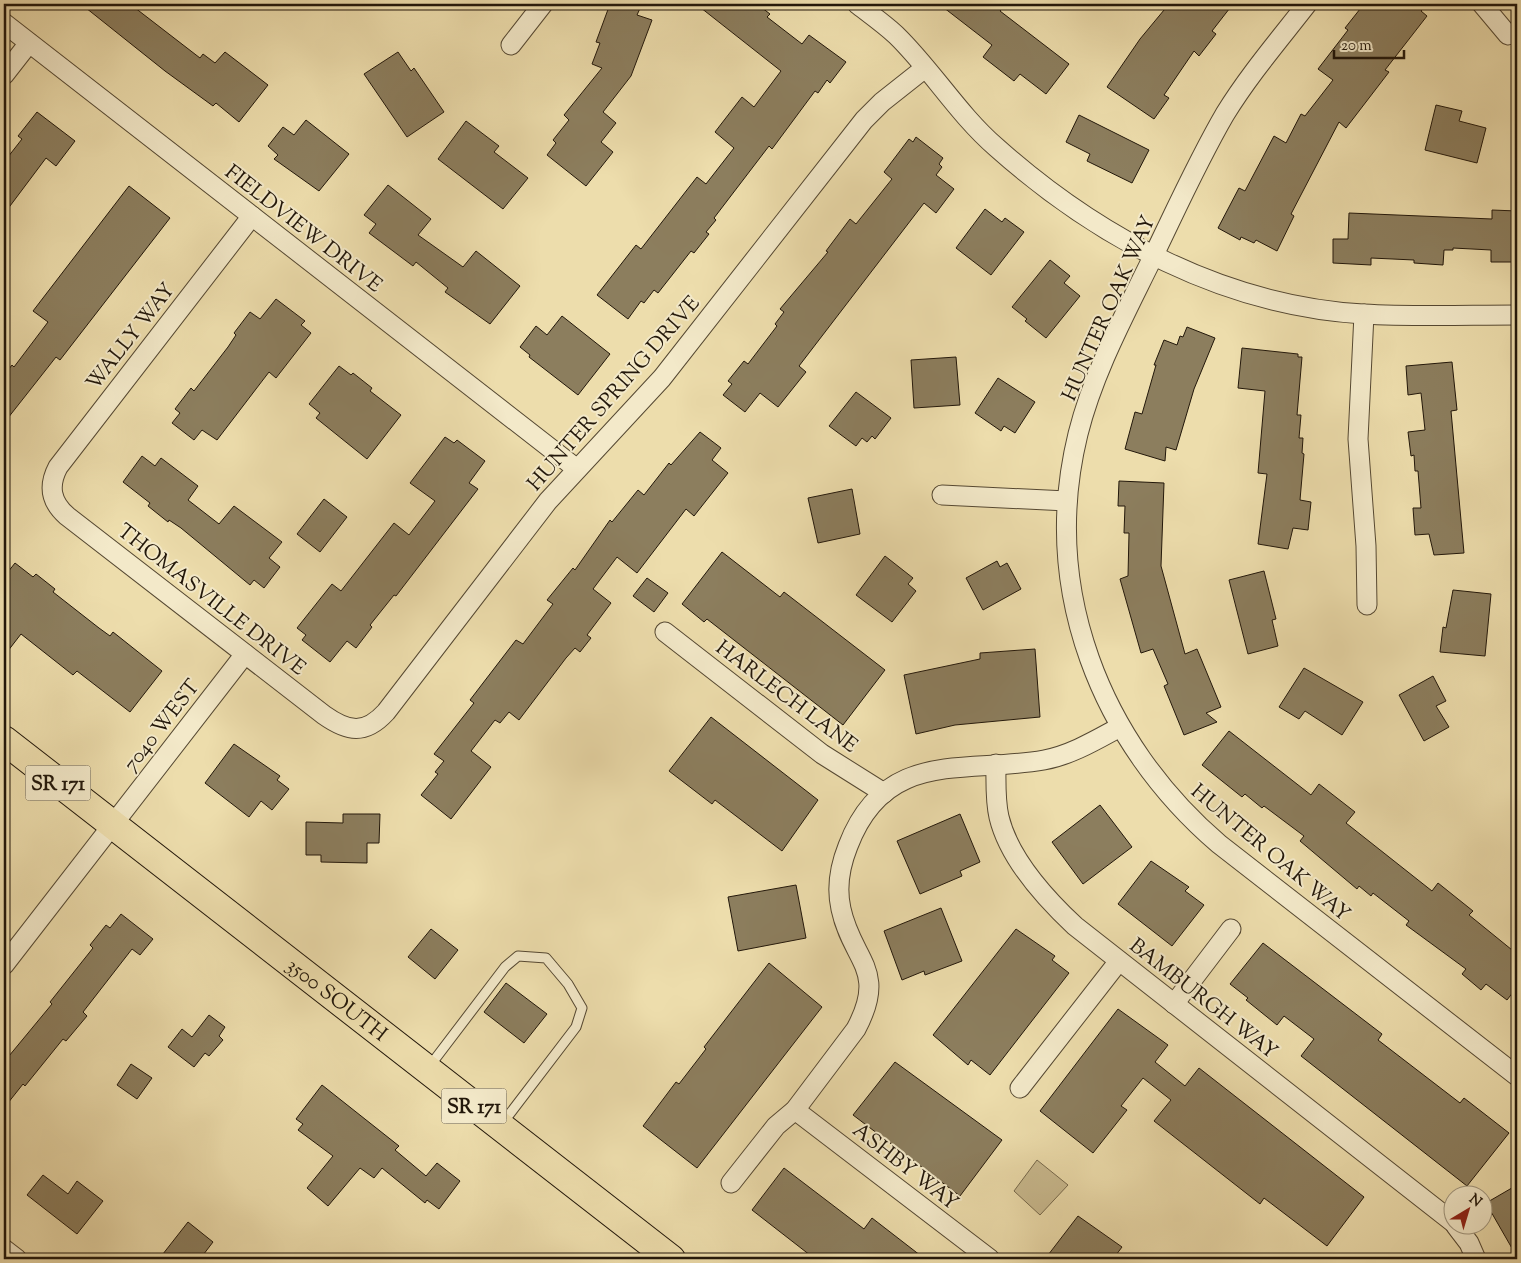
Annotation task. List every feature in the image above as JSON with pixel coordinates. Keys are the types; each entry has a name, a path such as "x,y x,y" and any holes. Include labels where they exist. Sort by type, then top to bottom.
{"main road":[{"name":"3500 SOUTH","path":"4,740 671,1259"}],"street":[{"path":"511,44 543,4"},
{"path":"857,4 896,35 985,137 1007,157 1093,222 1191,274 1238,290 1304,307 1364,314 1517,315"},
{"name":"HUNTER OAK WAY","path":"1307,4 1251,76 1225,115 1115,335 1088,401 1078,434 1067,501 1068,566 1074,602 1097,679 1120,727 1158,782 1196,824 1517,1076"},
{"path":"1482,4 1508,35"},
{"name":"FIELDVIEW DRIVE","path":"4,23 577,469"},
{"path":"4,75 29,43"},
{"name":"HUNTER SPRING DRIVE","path":"360,729 374,723 386,712 542,509 662,378 864,120 882,102 925,68"},
{"name":"WALLY WAY","path":"52,488 55,473 63,461 252,216"},
{"path":"1364,314 1358,439 1366,546 1367,605"},
{"name":"THOMASVILLE DRIVE","path":"52,488 55,504 67,516 332,720 345,727 360,729"},
{"path":"942,495 1067,501"},
{"name":"HARLECH LANE","path":"665,632 832,761 884,793"},
{"name":"7040 WEST","path":"4,965 245,654"},
{"path":"731,1183 776,1126 795,1110 856,1029 867,1004 869,980 866,968 843,917 838,892 839,875 846,850 857,828 874,803 897,784 926,772 952,767 1029,762 1061,756 1120,727"},
{"name":"BAMBURGH WAY","path":"996,764 998,815 1018,859 1049,901 1075,926 1444,1215"},
{"path":"1174,1004 1231,929"},
{"path":"1020,1088 1119,961"},
{"name":"ASHBY WAY","path":"795,1110 990,1259"},
{"name":"BAMBURGH WAY","path":"1464,1236 1476,1259"},
{"path":"4,1249 17,1259"}],"lane":[{"path":"427,1070 504,967 518,956 546,958 568,984 582,1008 576,1027 501,1127"}],"shaded area":[{"path":"1037,1160 1068,1185 1040,1215 1014,1191"}],"building":[{"path":"81,4 130,4 200,58 203,54 215,63 225,52 268,85 239,122 216,103 213,106 165,71"},
{"path":"610,4 642,4 637,15 652,20 631,76 603,112 616,123 601,142 613,152 586,186 547,155 556,143 553,140 569,120 564,115 602,68 592,64 600,43 596,42"},
{"path":"696,4 757,4 770,14 767,17 802,44 809,35 846,62 830,83 827,80 818,93 815,91 772,149 769,146 714,218 716,220 706,232 709,234 694,253 691,251 658,293 654,290 644,303 641,301 628,319 597,295 636,245 641,249 697,177 706,184 734,148 715,132 742,97 754,107 781,71"},
{"path":"939,4 1006,4 1000,11 1069,64 1046,94 1020,74 1014,81 983,57 992,45"},
{"path":"1169,4 1233,4 1212,31 1216,34 1199,56 1194,51 1164,95 1169,98 1154,119 1107,87 1140,39"},
{"path":"1364,4 1427,4 1421,11 1427,16 1385,70 1389,72 1346,128 1339,122 1291,214 1294,216 1277,251 1256,240 1254,243 1241,237 1240,240 1218,228 1239,188 1245,191 1274,136 1286,143 1301,114 1305,116 1333,80 1318,69 1348,30 1345,28"},
{"path":"398,52 411,71 414,68 444,112 407,137 364,74"},
{"path":"1436,105 1462,111 1459,121 1486,128 1477,163 1425,150"},
{"path":"37,112 75,141 56,166 46,158 4,214 4,162 22,139 18,136"},
{"path":"1079,115 1149,150 1132,183 1087,161 1090,154 1066,142"},
{"path":"306,120 349,154 319,191 274,159 278,155 268,146 283,127 294,135"},
{"path":"466,121 499,146 494,152 528,178 503,209 438,159"},
{"path":"916,137 943,158 939,164 942,167 936,175 954,189 936,213 924,203 799,366 806,372 778,407 760,393 745,412 723,395 732,384 728,381 744,361 748,364 777,326 775,324 784,312 780,309 828,252 826,251 850,219 856,224 892,179 884,172 909,139 913,142"},
{"path":"388,185 431,219 418,235 463,267 476,251 520,286 490,324 445,292 448,288 416,262 413,266 369,233 376,224 364,215"},
{"path":"129,186 170,218 60,360 56,357 4,423 4,375 12,365 14,367 48,322 33,311"},
{"path":"985,209 1002,222 1005,218 1024,232 991,275 956,248"},
{"path":"1492,210 1517,211 1516,262 1491,262 1491,250 1453,248 1453,250 1444,250 1443,265 1414,263 1414,260 1371,258 1371,265 1333,263 1333,239 1348,239 1349,213 1492,219"},
{"path":"1050,260 1070,276 1064,283 1080,296 1046,338 1025,321 1027,319 1012,307"},
{"path":"276,299 305,321 301,325 311,333 276,378 269,372 217,440 202,430 194,440 172,423 180,413 175,409 191,388 194,391 228,347 236,335 234,333 250,312 260,319"},
{"path":"562,316 610,354 578,395 529,357 530,355 520,347 536,326 547,335"},
{"path":"1187,327 1215,338 1194,389 1176,450 1166,447 1165,461 1125,449 1135,412 1142,414 1156,365 1154,365 1164,340 1177,345 1180,336 1183,337"},
{"path":"1242,348 1298,354 1298,357 1302,357 1297,415 1301,415 1299,438 1303,438 1302,453 1304,454 1300,500 1311,502 1308,530 1293,528 1288,549 1258,544 1267,474 1258,473 1265,391 1238,388"},
{"path":"956,357 960,405 914,408 911,360"},
{"path":"1452,362 1457,410 1451,411 1464,553 1434,555 1429,534 1415,535 1413,508 1421,508 1418,471 1415,471 1414,455 1411,456 1408,432 1425,430 1421,393 1408,395 1406,366"},
{"path":"339,366 351,375 353,373 372,388 370,391 401,415 367,459 316,418 320,413 309,404"},
{"path":"998,378 1035,402 1015,433 1004,426 1001,431 975,413"},
{"path":"856,392 891,418 875,439 872,436 867,442 862,438 856,446 829,426"},
{"path":"700,432 721,448 712,460 728,473 694,516 686,509 637,573 617,557 593,589 611,603 587,635 591,638 580,652 575,648 566,658 519,720 509,712 500,723 495,720 471,751 491,767 451,819 421,795 438,774 435,772 444,761 434,754 474,703 470,700 516,640 523,644 553,604 547,600 573,568 575,570 610,520 612,522 638,490 644,495 669,463 671,465"},
{"path":"445,437 454,443 457,440 485,461 469,483 478,489 396,596 394,595 370,625 372,627 356,648 347,641 330,662 302,640 306,635 297,628 332,584 341,591 394,523 409,535 435,501 410,483"},
{"path":"142,456 155,466 161,458 198,486 188,500 219,524 234,506 282,542 269,558 280,567 264,588 254,580 250,585 181,528 169,520 168,522 148,506 150,503 123,482"},
{"path":"1119,481 1164,483 1161,566 1185,654 1197,649 1221,707 1206,713 1217,722 1184,735 1164,686 1168,684 1153,649 1141,653 1120,579 1128,576 1129,533 1124,533 1125,506 1118,506"},
{"path":"852,489 860,534 818,543 808,498"},
{"path":"324,499 347,517 320,552 297,534"},
{"path":"722,552 780,597 784,592 885,670 843,725 707,619 704,622 682,604"},
{"path":"885,556 913,578 908,584 916,591 892,622 856,595"},
{"path":"997,561 1000,567 1007,563 1021,589 983,610 966,578"},
{"path":"15,563 33,577 36,574 55,589 53,592 99,628 110,636 113,632 162,671 130,712 77,671 73,675 21,634 4,656 4,577"},
{"path":"1264,571 1276,619 1272,620 1278,646 1248,654 1229,580"},
{"path":"647,578 668,593 654,612 633,596"},
{"path":"1453,590 1491,594 1485,656 1440,652 1443,627 1446,628"},
{"path":"1035,649 1040,717 955,725 916,734 904,675 980,659 980,653"},
{"path":"1304,668 1363,702 1342,735 1305,711 1299,719 1279,707"},
{"path":"1433,676 1446,701 1436,706 1449,727 1424,741 1399,695"},
{"path":"711,717 818,800 782,851 715,800 712,804 669,771"},
{"path":"1229,731 1311,795 1319,784 1355,812 1346,823 1432,891 1438,883 1473,911 1469,915 1517,954 1517,987 1507,1000 1486,984 1481,990 1462,974 1466,969 1406,925 1409,921 1373,893 1371,896 1359,886 1357,889 1300,841 1304,836 1264,806 1262,808 1245,794 1242,797 1202,765"},
{"path":"234,744 280,776 277,780 289,789 272,810 261,801 249,817 205,783"},
{"path":"1100,805 1132,847 1083,884 1052,842"},
{"path":"343,814 380,814 379,843 367,843 367,863 321,862 321,855 306,855 306,822 343,823"},
{"path":"960,814 980,862 960,871 962,876 920,894 897,841"},
{"path":"1151,861 1189,887 1185,891 1204,905 1172,946 1118,904"},
{"path":"796,885 806,938 738,951 728,897"},
{"path":"941,908 962,961 925,975 924,971 902,980 884,931"},
{"path":"121,914 153,939 140,955 132,949 83,1012 87,1016 66,1041 63,1039 25,1086 23,1084 4,1108 4,1062 52,1004 50,1002 93,948 90,945 106,925 110,928"},
{"path":"431,929 458,950 435,979 408,957"},
{"path":"1016,929 1055,956 1052,960 1069,973 990,1075 971,1060 968,1065 933,1035"},
{"path":"1263,943 1382,1034 1378,1040 1460,1103 1464,1098 1509,1133 1467,1186 1301,1056 1314,1039 1284,1016 1277,1025 1246,1000 1248,998 1230,984"},
{"path":"769,963 822,1007 697,1168 643,1126 676,1082 679,1084 706,1049 704,1047"},
{"path":"506,983 547,1014 524,1043 484,1012"},
{"path":"1118,1009 1168,1045 1155,1062 1185,1086 1199,1068 1364,1197 1327,1246 1264,1198 1260,1204 1154,1121 1171,1100 1143,1078 1121,1106 1127,1110 1093,1153 1040,1111"},
{"path":"209,1015 225,1027 219,1036 223,1040 209,1056 205,1053 194,1067 168,1047 182,1029 192,1037"},
{"path":"895,1062 1002,1140 960,1196 853,1115"},
{"path":"131,1064 152,1078 137,1099 117,1085"},
{"path":"322,1085 399,1146 395,1150 426,1176 437,1163 460,1181 439,1209 427,1200 425,1203 382,1168 374,1178 360,1168 328,1206 307,1188 333,1156 298,1130 303,1124 296,1119"},
{"path":"784,1168 864,1229 872,1218 925,1259 815,1259 752,1210"},
{"path":"43,1175 68,1194 77,1181 103,1201 77,1234 27,1195"},
{"path":"1517,1185 1517,1257 1494,1217 1494,1198"},
{"path":"1078,1216 1122,1247 1113,1259 1045,1259"},
{"path":"188,1222 213,1242 200,1259 159,1259"}]}
